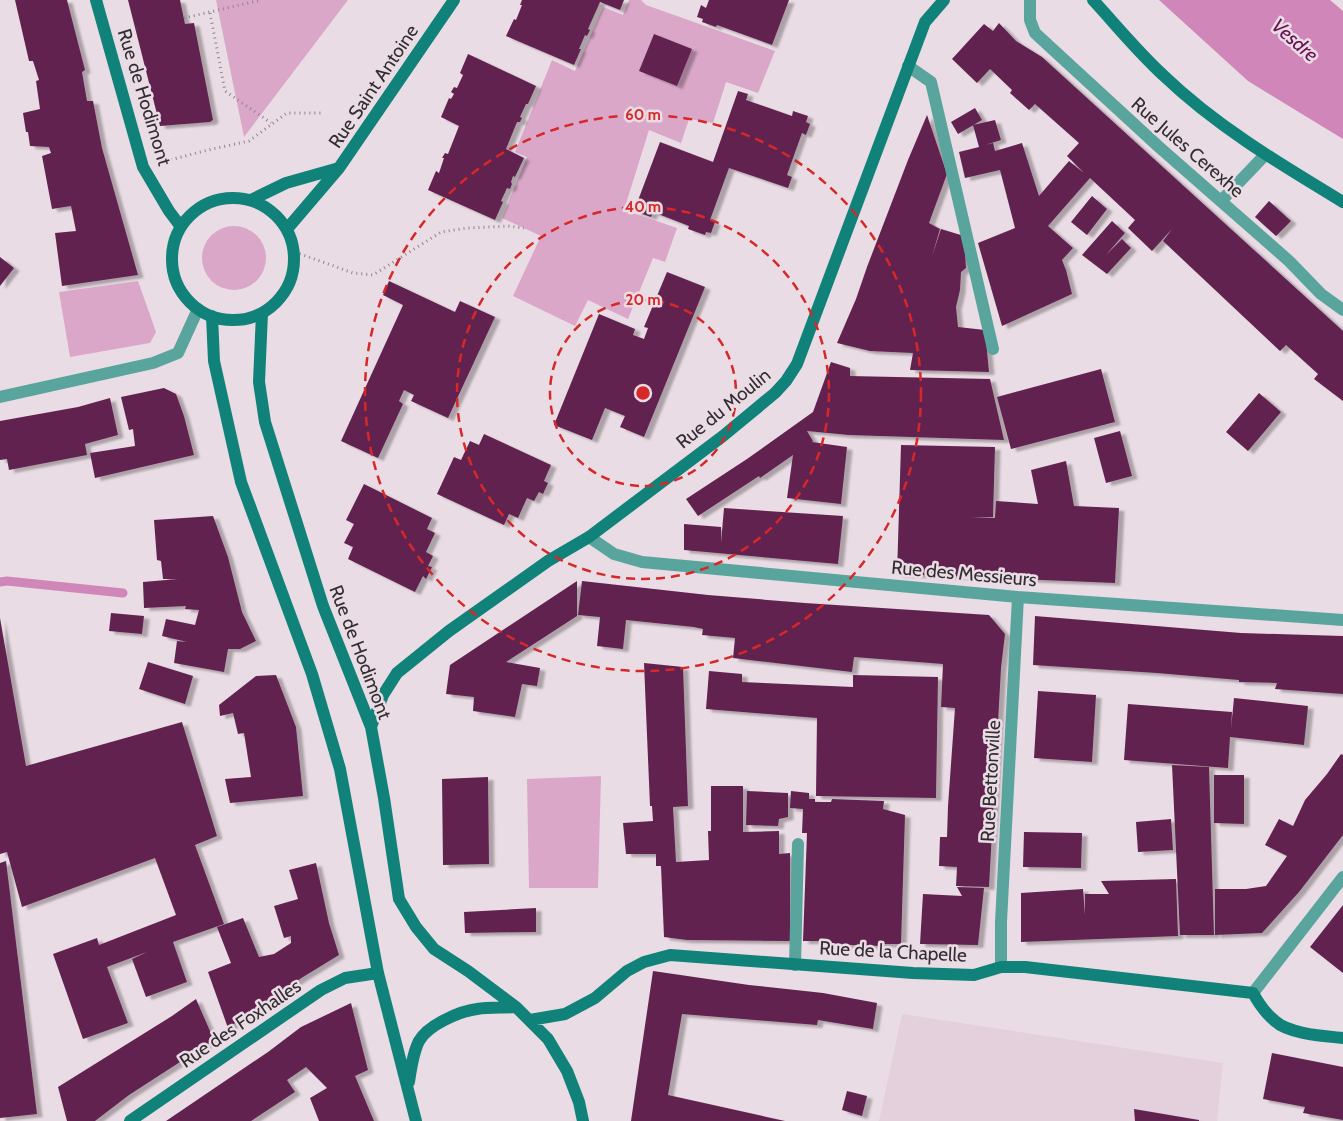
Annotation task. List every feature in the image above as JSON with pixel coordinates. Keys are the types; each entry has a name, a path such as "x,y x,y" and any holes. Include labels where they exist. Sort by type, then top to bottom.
{"main road":[{"name":"Rue de Hodimont","path":"96,0 143,167 169,211 181,227"},
{"name":"Rue Saint Antoine","path":"287,229 339,168 454,0"},
{"name":"Rue du Moulin","path":"370,727 382,695 398,674 449,631 548,561 589,537 723,436 775,393 786,381 796,364 925,22 944,0"},
{"name":"Rue Jules Cerexhe","path":"1092,0 1163,76 1206,111 1265,155 1343,202"},
{"name":"Rue Saint Antoine","path":"251,200 286,183 339,168"},
{"path":"231,198 251,200 272,211 287,229 295,252 292,277 281,298 262,313 246,319 228,320 212,316 198,309 182,292 173,271 173,248 181,227 194,212 211,202 231,198"},
{"name":"Rue de Hodimont","path":"262,313 259,382 265,422 323,606 370,727 384,798 399,899 416,927 434,949 468,971 516,1007 548,1039 567,1071 579,1102 583,1121"},
{"path":"212,316 214,361 240,482 312,674 340,769 378,973 416,1121"},
{"name":"Rue de la Chapelle","path":"530,1020 565,1014 595,998 627,971 644,962 670,955 913,973 974,975 1001,967 1025,967 1253,993"},
{"name":"Rue des Foxhalles","path":"130,1121 320,990 345,978 378,973"},
{"path":"1253,993 1263,1010 1276,1023 1290,1030 1343,1038"},
{"path":"408,1087 412,1060 420,1039 434,1026 476,1009 516,1007"}],"street":[{"name":"Rue Jules Cerexhe","path":"1030,0 1030,20 1036,33 1088,83 1289,261 1321,294 1343,310"},
{"path":"908,66 931,82 993,349"},
{"path":"1221,201 1265,155"},
{"path":"0,397 153,363 178,353 198,309"},
{"name":"Rue des Messieurs","path":"589,537 614,554 642,562 1018,597 1343,620"},
{"name":"Rue Bettonville","path":"1001,967 1018,597"},
{"path":"795,964 798,844"},
{"path":"1253,993 1343,877"}],"path":[{"path":"184,18 261,0"},
{"path":"210,13 225,91 271,123"},
{"path":"143,167 249,141 287,113 324,113"},
{"path":"295,252 353,273 373,275 441,232 508,226 524,228"}],"shaded area":[{"path":"216,0 348,0 244,137"},
{"path":"629,0 641,0 646,5 775,51 758,93 726,82 713,123 689,119 681,143 649,130 624,210 677,228 665,262 653,258 628,319 588,300 575,326 513,296 541,236 502,218 527,157 515,152 552,60 575,71 603,7 623,15"},
{"path":"234,226 246,229 257,235 263,246 266,258 263,270 257,281 246,287 234,290 222,287 211,281 205,270 202,258 205,246 211,235 222,229"},
{"path":"138,281 156,332 150,343 70,357 59,292"},
{"path":"601,776 598,888 529,888 527,779"},
{"path":"902,1014 1223,1063 1217,1121 879,1121"}],"water":[{"name":"Vesdre","path":"1159,0 1330,0 1343,11 1343,139 1248,81"}],"building":[{"path":"15,0 67,0 85,70 82,72 87,101 93,101 102,148 138,275 62,286 55,233 76,231 71,206 52,209 42,156 51,153 49,147 30,146 28,132 26,132 23,113 40,109 36,81 39,80 33,61 29,61"},
{"path":"128,0 180,0 185,24 194,23 213,120 210,122 160,126"},
{"path":"522,0 624,0 620,10 600,2 574,65 506,36 514,19 516,20"},
{"path":"709,0 789,0 772,45 717,25 716,27 702,22 703,19 697,17 701,5 706,8"},
{"path":"999,23 1016,41 1042,57 1343,331 1343,401 1314,379 1318,374 1286,345 1280,351 1163,241 1172,229 1152,251 1128,228 1135,220 1090,178 1048,226 1073,248 1062,260 1072,294 1002,326 978,243 1015,228 1000,170 965,178 959,152 979,147 973,125 995,120 1001,140 985,145 993,143 995,151 1022,143 1039,196 1069,161 1084,173 1067,156 1079,143 1035,104 1029,110 1010,93 1012,90 990,69 977,83 952,59 984,24 993,31"},
{"path":"654,34 692,49 677,86 639,71"},
{"path":"468,54 536,86 520,117 522,118 520,122 517,122 506,149 524,158 515,177 513,176 510,189 507,188 495,220 428,190 436,171 439,173 444,158 442,158 445,153 448,154 459,126 441,117 449,98 451,99 454,94 451,92 454,87 457,88 463,75 460,73"},
{"path":"738,91 748,94 746,100 792,116 793,111 808,116 806,122 810,124 806,135 802,133 787,175 792,177 788,188 729,168 710,220 715,222 711,233 706,232 705,235 688,229 689,226 653,212 651,217 634,211 660,142 713,162"},
{"path":"975,108 982,120 958,134 951,122"},
{"path":"927,115 947,174 929,223 940,229 932,256 941,229 964,236 966,268 961,272 960,290 956,307 958,327 985,330 989,372 910,370 913,353 870,351 837,343 856,299 908,160"},
{"path":"1092,196 1107,209 1087,235 1071,222"},
{"path":"1269,201 1291,221 1276,236 1255,217"},
{"path":"1112,221 1125,233 1106,255 1122,239 1131,248 1107,274 1082,255"},
{"path":"0,257 14,268 0,286"},
{"path":"667,272 705,287 644,437 620,427 625,416 605,408 592,440 554,425 599,314 635,329 633,335 644,339 648,328 644,327"},
{"path":"389,281 455,312 460,301 495,317 448,418 411,401 414,395 404,390 399,401 403,404 378,458 341,441 403,305 383,295"},
{"path":"831,362 850,368 850,376 990,379 1004,440 849,435 807,431 812,442 847,447 841,504 787,498 793,455 760,478 759,476 698,516 686,499 813,412"},
{"path":"1101,369 1115,422 1011,449 997,397"},
{"path":"164,388 176,394 194,455 95,478 90,453 135,446 133,429 129,430 121,397"},
{"path":"1259,393 1281,412 1248,451 1226,432"},
{"path":"110,398 118,435 85,444 87,455 9,470 7,459 0,460 0,421 78,407"},
{"path":"1120,431 1132,476 1106,483 1094,438"},
{"path":"484,434 551,465 544,481 548,483 543,494 539,492 534,501 527,498 518,518 509,514 504,525 437,494 454,457 461,460 470,441 479,445"},
{"path":"901,445 995,447 993,517 971,517 995,518 996,501 1038,504 1031,470 1066,461 1074,506 1119,508 1115,583 897,574"},
{"path":"364,484 432,518 427,529 435,533 426,552 433,556 428,566 432,567 426,579 423,576 415,592 348,559 353,547 344,543 354,524 346,520"},
{"path":"724,508 843,516 838,564 684,550 684,524 721,527 721,543"},
{"path":"213,516 228,557 242,612 256,641 240,649 228,649 224,672 174,663 177,641 187,642 162,636 166,619 195,625 199,610 185,609 186,606 144,608 143,582 178,579 163,579 161,561 157,560 154,520"},
{"path":"577,581 577,616 506,662 540,668 537,686 522,684 515,717 473,711 474,697 446,694 450,665"},
{"path":"582,581 708,595 989,615 1005,634 1001,668 989,887 956,886 957,867 939,866 940,837 947,837 955,708 941,707 943,664 854,657 852,672 733,658 735,638 702,635 703,629 694,627 626,620 623,649 597,646 600,617 578,615"},
{"path":"111,613 144,616 142,634 109,631"},
{"path":"1035,616 1241,633 1343,636 1343,694 1275,689 1277,683 1239,682 1239,680 1157,673 1033,665"},
{"path":"0,618 26,766 182,722 217,836 195,845 224,924 173,942 187,982 146,997 132,959 147,952 107,967 128,1023 83,1039 53,954 97,938 99,945 176,915 155,858 22,907 7,852 0,854"},
{"path":"148,662 193,676 185,704 139,689"},
{"path":"644,663 683,667 688,806 673,807 676,862 709,860 708,831 711,831 711,786 743,786 743,832 779,831 779,854 790,853 790,941 687,940 664,937 661,866 656,866 656,854 626,854 623,823 653,821 652,806 650,806"},
{"path":"709,671 742,674 742,682 853,687 853,675 938,677 936,798 816,796 817,718 706,709"},
{"path":"276,675 296,727 303,796 230,803 225,779 251,777 244,733 238,734 233,713 220,716 219,705 256,676"},
{"path":"1038,691 1096,695 1092,762 1034,758"},
{"path":"1234,698 1308,706 1304,745 1230,737 1228,768 1124,760 1128,704 1232,712 1231,729"},
{"path":"1341,754 1343,755 1343,835 1299,892 1262,933 1215,935 1215,889 1246,889 1266,886 1287,856 1265,845 1279,819 1293,826 1305,800"},
{"path":"1172,765 1209,767 1214,935 1180,935"},
{"path":"1214,775 1244,775 1244,824 1214,823"},
{"path":"488,777 489,864 443,865 442,779"},
{"path":"747,791 788,793 788,817 779,819 778,826 746,825"},
{"path":"791,791 809,793 809,799 815,799 815,802 831,802 832,799 884,801 883,809 905,815 901,944 881,944 881,946 824,944 825,941 803,941 807,833 802,833 803,809 790,808"},
{"path":"1171,819 1173,850 1138,852 1136,822"},
{"path":"1024,832 1082,833 1081,868 1023,867"},
{"path":"6,861 37,1114 0,1118 0,863"},
{"path":"316,863 329,923 339,955 228,1028 208,972 231,963 217,927 243,918 259,957 274,954 291,943 291,936 284,938 274,906 298,899 289,870"},
{"path":"1176,879 1178,936 1021,942 1021,893 1083,889 1085,915 1085,894 1109,894 1101,881"},
{"path":"957,887 984,888 978,945 920,944 923,894 962,896"},
{"path":"1343,905 1343,973 1310,947"},
{"path":"536,908 536,932 465,933 464,912"},
{"path":"653,971 749,985 823,993 877,1003 873,1029 818,1020 817,1025 682,1014 668,1095 785,1121 631,1121"},
{"path":"196,999 214,1040 129,1095 95,1121 67,1121 58,1087"},
{"path":"351,1003 368,1070 355,1076 374,1121 319,1121 310,1098 327,1088 306,1067 287,1080 295,1092 251,1121 166,1121 268,1052 301,1027"},
{"path":"1272,1053 1343,1067 1343,1120 1303,1113 1305,1107 1263,1099"},
{"path":"847,1091 867,1096 862,1116 842,1110"},
{"path":"1134,1109 1199,1120 1199,1121 1135,1121"}],"waterway":[{"path":"0,582 7,581 123,593"}]}
